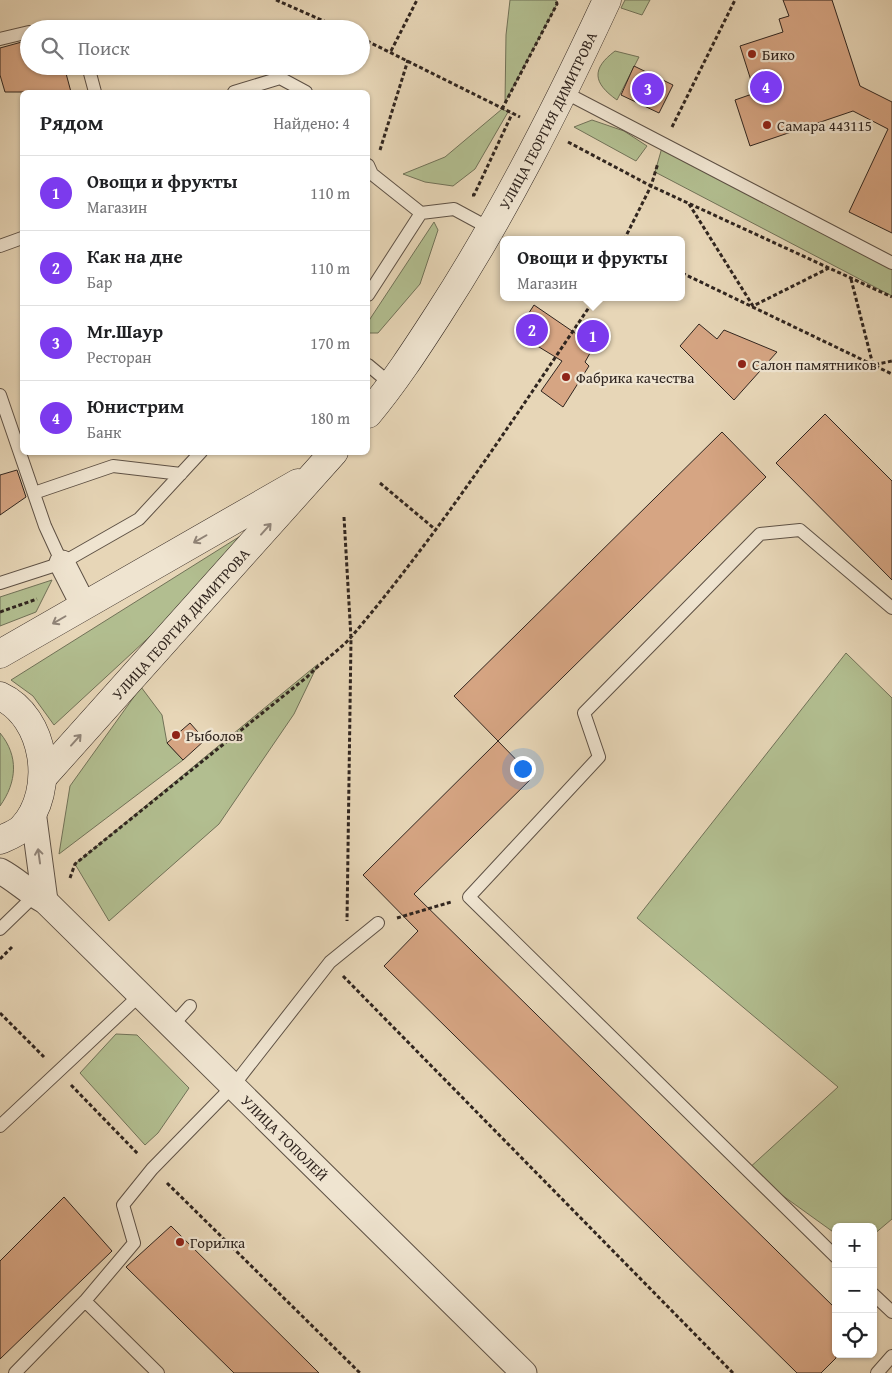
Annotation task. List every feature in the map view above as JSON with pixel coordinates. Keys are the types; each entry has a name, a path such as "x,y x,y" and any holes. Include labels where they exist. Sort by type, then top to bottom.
{"main road":[{"name":"УЛИЦА ГЕОРГИЯ ДИМИТРОВА","path":"370,412 392,385 476,257 564,92 607,0"},
{"name":"УЛИЦА ГЕОРГИЯ ДИМИТРОВА","path":"0,654 326,462"},
{"name":"УЛИЦА ГЕОРГИЯ ДИМИТРОВА","path":"43,777 326,462"},
{"path":"0,696 6,699 26,718 40,745 43,777 39,796 33,811 23,827 0,840"}],"street":[{"path":"62,563 84,606"},
{"path":"33,811 40,899"},
{"name":"УЛИЦА ТОПОЛЕЙ","path":"0,872 14,878 40,899 172,1026 524,1373"}],"lane":[{"path":"0,39 20,34"},
{"path":"90,75 94,90"},
{"path":"241,90 280,78 302,90"},
{"path":"564,92 892,263"},
{"path":"370,170 421,214"},
{"path":"370,292 421,214 454,209 491,229"},
{"path":"0,246 20,239"},
{"path":"370,367 392,385"},
{"path":"0,395 20,453"},
{"path":"21,455 45,526 62,563"},
{"path":"0,583 62,563 139,519 198,455"},
{"path":"34,493 113,466 181,474"},
{"path":"832,1253 469,897 599,757 584,713 760,534 800,530 892,608"},
{"path":"0,929 40,899"},
{"path":"15,1373 85,1301 134,1243 123,1205 152,1168 233,1086 330,962 378,923"},
{"path":"0,1126 140,995"},
{"path":"172,1026 190,1006"},
{"path":"877,1298 892,1312"},
{"path":"85,1301 158,1373"},
{"path":"877,1373 892,1356"}],"path":[{"path":"276,0 322,20"},
{"path":"391,51 417,0"},
{"path":"502,109 557,4 556,0"},
{"path":"626,236 651,186 663,144 734,0"},
{"path":"370,42 544,129 651,186 892,297"},
{"path":"370,170 408,60"},
{"path":"465,194 474,195 512,114"},
{"path":"689,203 753,306"},
{"path":"753,306 829,268"},
{"path":"685,274 892,374"},
{"path":"851,278 873,365"},
{"path":"75,864 308,677 318,664 350,638 436,530 593,301"},
{"path":"873,365 892,361"},
{"path":"380,483 436,530"},
{"path":"344,517 350,638 348,918 330,962 733,1373"},
{"path":"378,923 469,897"},
{"path":"0,1014 152,1168 360,1373"}],"green space":[{"path":"510,0 556,0 557,4 505,102 506,35"},
{"path":"625,0 650,0 642,15 621,8"},
{"path":"615,51 639,57 617,100 603,88 598,76 602,64"},
{"path":"502,109 508,112 475,169 453,186 425,182 403,174 445,157"},
{"path":"592,120 624,131 647,146 636,161 574,127"},
{"path":"663,144 892,263 892,296 655,172"},
{"path":"434,222 438,230 420,284 378,333 370,333 370,319"},
{"path":"258,525 263,532 54,725 33,696 11,680"},
{"path":"52,580 36,612 0,626 0,597"},
{"path":"846,653 892,698 892,1219 877,1232 877,1223 832,1223 832,1231 747,1170 838,1087 637,918"},
{"path":"318,664 294,714 219,824 109,921 75,864"},
{"path":"141,687 162,715 167,743 183,760 59,854 70,786"},
{"path":"0,733 10,751 13,769 10,788 0,806"},
{"path":"116,1034 137,1035 189,1088 158,1133 145,1145 80,1073"}],"building":[{"path":"783,0 832,0 860,86 892,102 892,233 849,212 888,129 853,111 750,146 735,100 755,93 740,46 783,32 779,19 789,16"},
{"path":"20,42 20,75 66,75 70,90 20,90 20,92 5,92 0,75 0,48"},
{"path":"634,66 673,85 659,113 621,95"},
{"path":"534,305 594,346 585,362 589,366 563,407 541,391 562,361 516,333"},
{"path":"699,324 717,339 724,330 777,352 734,400 680,346"},
{"path":"825,414 892,481 892,580 776,463"},
{"path":"722,432 766,477 498,741 454,696"},
{"path":"17,470 26,497 0,515 0,475"},
{"path":"190,723 205,740 183,760 167,743"},
{"path":"498,741 533,777 414,894 832,1305 832,1358 836,1358 821,1373 797,1373 384,966 418,931 363,875"},
{"path":"64,1197 112,1251 0,1359 0,1261"},
{"path":"171,1226 319,1373 234,1373 126,1267"}],"place":[{"name":"Бико","path":"752,54"},
{"name":"Юнистрим","path":"766,87"},
{"name":"Mr.Шаур","path":"648,89"},
{"name":"Самара 443115","path":"767,125"},
{"name":"Как на дне","path":"532,330"},
{"name":"Овощи и фрукты","path":"593,336"},
{"name":"Салон памятников","path":"742,364"},
{"name":"Фабрика качества","path":"566,377"},
{"name":"Рыболов","path":"176,735"},
{"name":"Горилка","path":"180,1242"}]}
